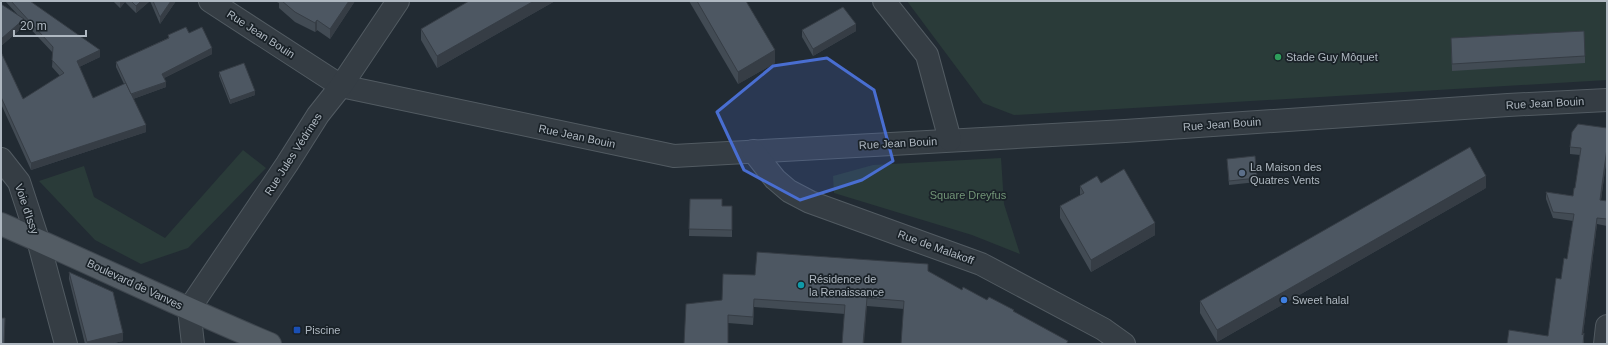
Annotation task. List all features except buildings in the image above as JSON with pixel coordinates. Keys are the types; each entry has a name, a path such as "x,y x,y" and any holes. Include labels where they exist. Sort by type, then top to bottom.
{"main road":[{"name":"Boulevard de Vanves","path":"1,224 270,344"}],"street":[{"name":"Rue Jules Védrines","path":"189,309 287,164 318,115 341,86 398,1"},
{"path":"884,1 927,55 950,140"},
{"name":"Rue Jean Bouin","path":"214,4 341,86 674,156 1125,131 1492,106 1607,100"},
{"name":"Rue de Malakoff","path":"753,151 775,179 788,192 810,202 982,264 1103,328 1124,344"},
{"name":"Voie d'Issy","path":"1,160 19,182 38,240 66,344"},
{"path":"189,309 193,344"},
{"path":"1605,344 1607,326"}],"highlighted area":[{"path":"827,58 874,90 893,161 862,180 800,200 744,170 717,112 773,66"}],"green space":[{"name":"Stade Guy Môquet","path":"907,1 1607,1 1607,80 1014,115 983,103"},
{"path":"243,150 266,168 188,248 141,264 95,240 39,181 84,166 94,197 165,238"},
{"name":"Square Dreyfus","path":"1001,158 1004,204 1020,254 972,235 834,193 833,176 873,165"}],"place":[{"name":"Stade Guy Môquet","path":"1278,57"},
{"name":"La Maison des Quatres Vents","path":"1242,173"},
{"name":"Résidence de la Renaissance","path":"801,285"},
{"name":"Sweet halal","path":"1284,300"},
{"name":"Piscine","path":"297,330"}]}
